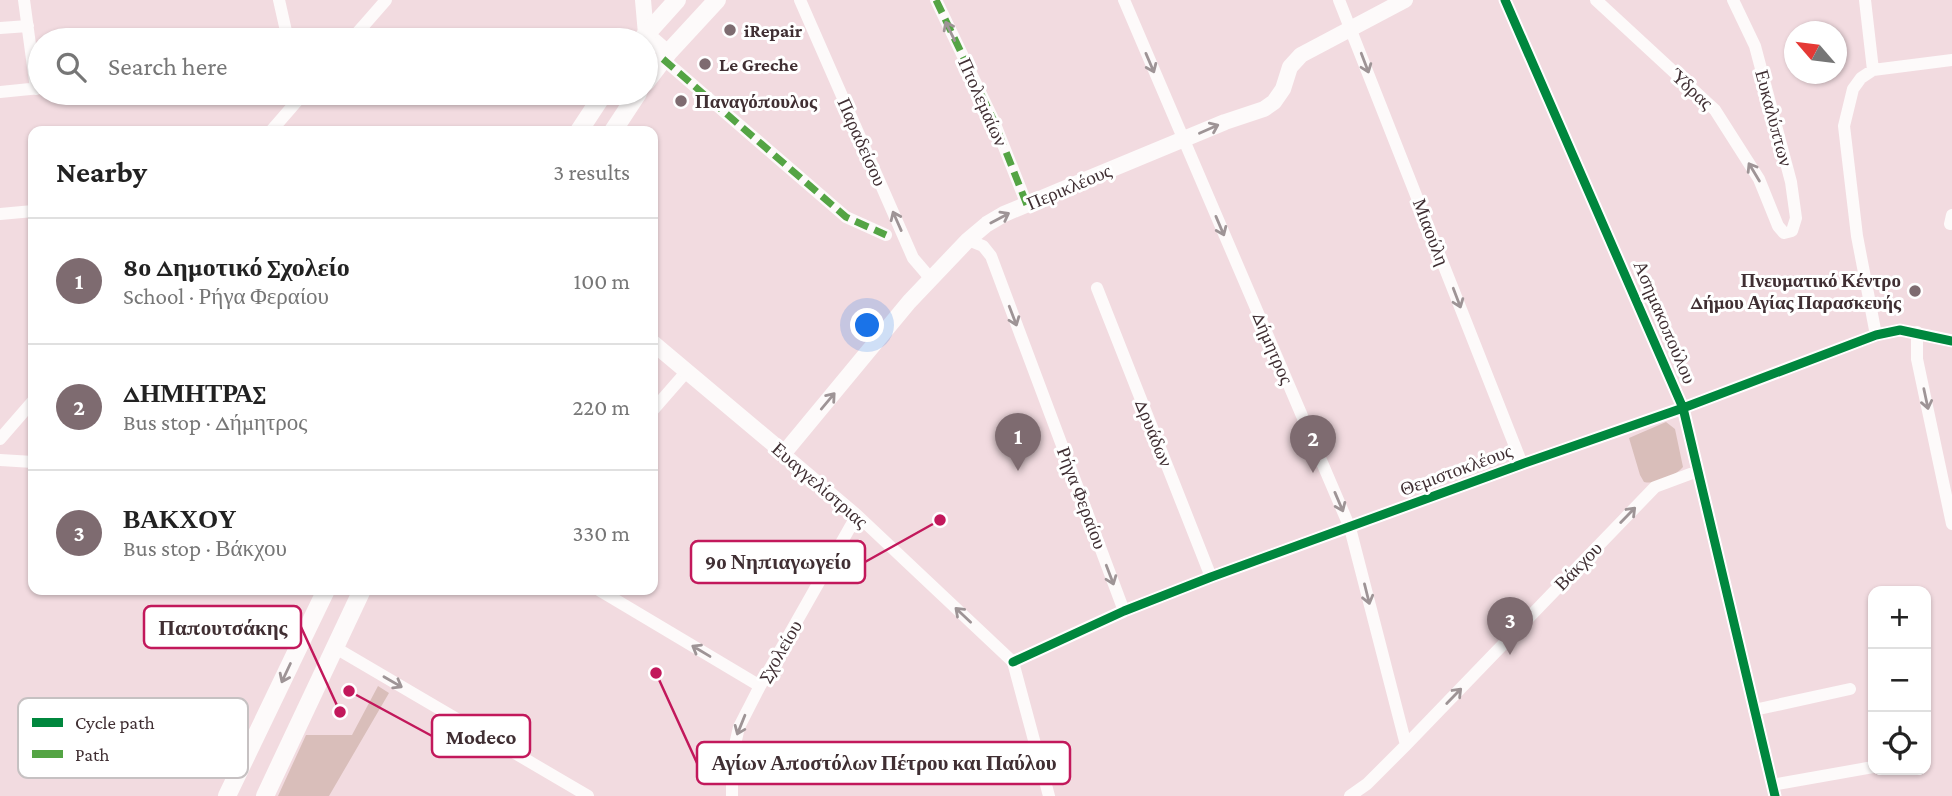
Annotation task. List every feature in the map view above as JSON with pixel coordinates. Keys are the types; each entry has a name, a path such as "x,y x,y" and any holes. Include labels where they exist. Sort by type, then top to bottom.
{"main road":[{"path":"651,28 677,0"},
{"path":"658,66 717,0"},
{"path":"582,126 596,105"},
{"path":"616,126 630,105"},
{"path":"248,752 324,595"},
{"path":"265,796 360,595"},
{"path":"227,796 236,778"}],"street":[{"path":"0,28 28,26 24,0"},
{"path":"279,0 285,28"},
{"path":"362,28 386,0"},
{"path":"643,0 643,28"},
{"name":"Παραδείσου","path":"800,0 913,258 931,279"},
{"name":"Πτολεμαίων","path":"936,0 993,120 1027,205"},
{"name":"Δήμητρος","path":"1124,0 1350,527 1406,745"},
{"name":"Μιαούλη","path":"1339,0 1522,464"},
{"name":"Περικλέους","path":"784,453 909,302 968,240 1004,214 1225,122 1264,109 1274,102 1283,89 1290,67 1301,55 1405,0"},
{"name":"Ασημακοπούλου","path":"1505,0 1683,408 1774,791"},
{"name":"Ύδρας","path":"1596,0 1716,110 1759,179 1778,226 1784,233"},
{"name":"Ευκαλύπτων","path":"1733,0 1755,46 1791,182 1796,218 1792,231 1784,233"},
{"path":"1865,0 1872,70"},
{"path":"658,50 846,217 886,236"},
{"path":"1876,335 1857,236 1844,126 1853,89 1861,78 1872,70 1952,60"},
{"path":"0,92 28,89"},
{"path":"275,126 291,105"},
{"path":"0,214 28,211"},
{"name":"Ρήγα Φεραίου","path":"968,240 983,246 991,256 1124,611"},
{"name":"Δρυάδων","path":"1097,288 1211,577"},
{"name":"Θεμιστοκλέους","path":"1013,662 1124,611 1211,577 1683,408 1876,335 1900,330 1952,341"},
{"path":"1917,332 1917,359 1952,524"},
{"name":"Ευαγγελίστριας","path":"658,347 857,516 1013,662"},
{"path":"658,404 687,371"},
{"path":"0,439 28,407"},
{"path":"0,460 28,462"},
{"name":"Βάκχου","path":"1350,796 1368,790 1406,745 1655,487 1698,471"},
{"name":"Σχολείου","path":"732,796 730,775 739,727 857,516"},
{"path":"606,595 760,686"},
{"path":"334,647 588,796"},
{"path":"1013,662 1049,796"},
{"path":"1755,710 1850,689"},
{"path":"1774,791 1868,768"}],"shaded area":[{"path":"1666,422 1675,429 1683,467 1665,479 1644,482 1629,438"},
{"path":"378,686 389,693 329,796 278,796 306,735 352,735"}],"marked path":[{"path":"936,0 993,119 1027,205"},
{"path":"663,59 846,217 886,235"}],"cycle path":[{"path":"1505,0 1683,408 1775,796"},
{"path":"1013,662 1124,611 1211,577 1683,408 1876,335 1900,330 1952,341"}],"place":[{"name":"iRepair","path":"730,30"},
{"name":"Le Greche","path":"705,64"},
{"name":"Παναγόπουλος","path":"681,101"},
{"name":"Πνευματικό Κέντρο Δήμου Αγίας Παρασκευής","path":"1915,291"},
{"name":"8ο Δημοτικό Σχολείο","path":"1018,471"},
{"name":"ΔΗΜΗΤΡΑΣ","path":"1313,473"},
{"name":"9ο Νηπιαγωγείο","path":"940,520"},
{"name":"ΒΑΚΧΟΥ","path":"1510,655"},
{"name":"Αγίων Αποστόλων Πέτρου και Παύλου","path":"656,673"},
{"name":"Modeco","path":"349,691"},
{"name":"Παπουτσάκης","path":"340,712"}]}
